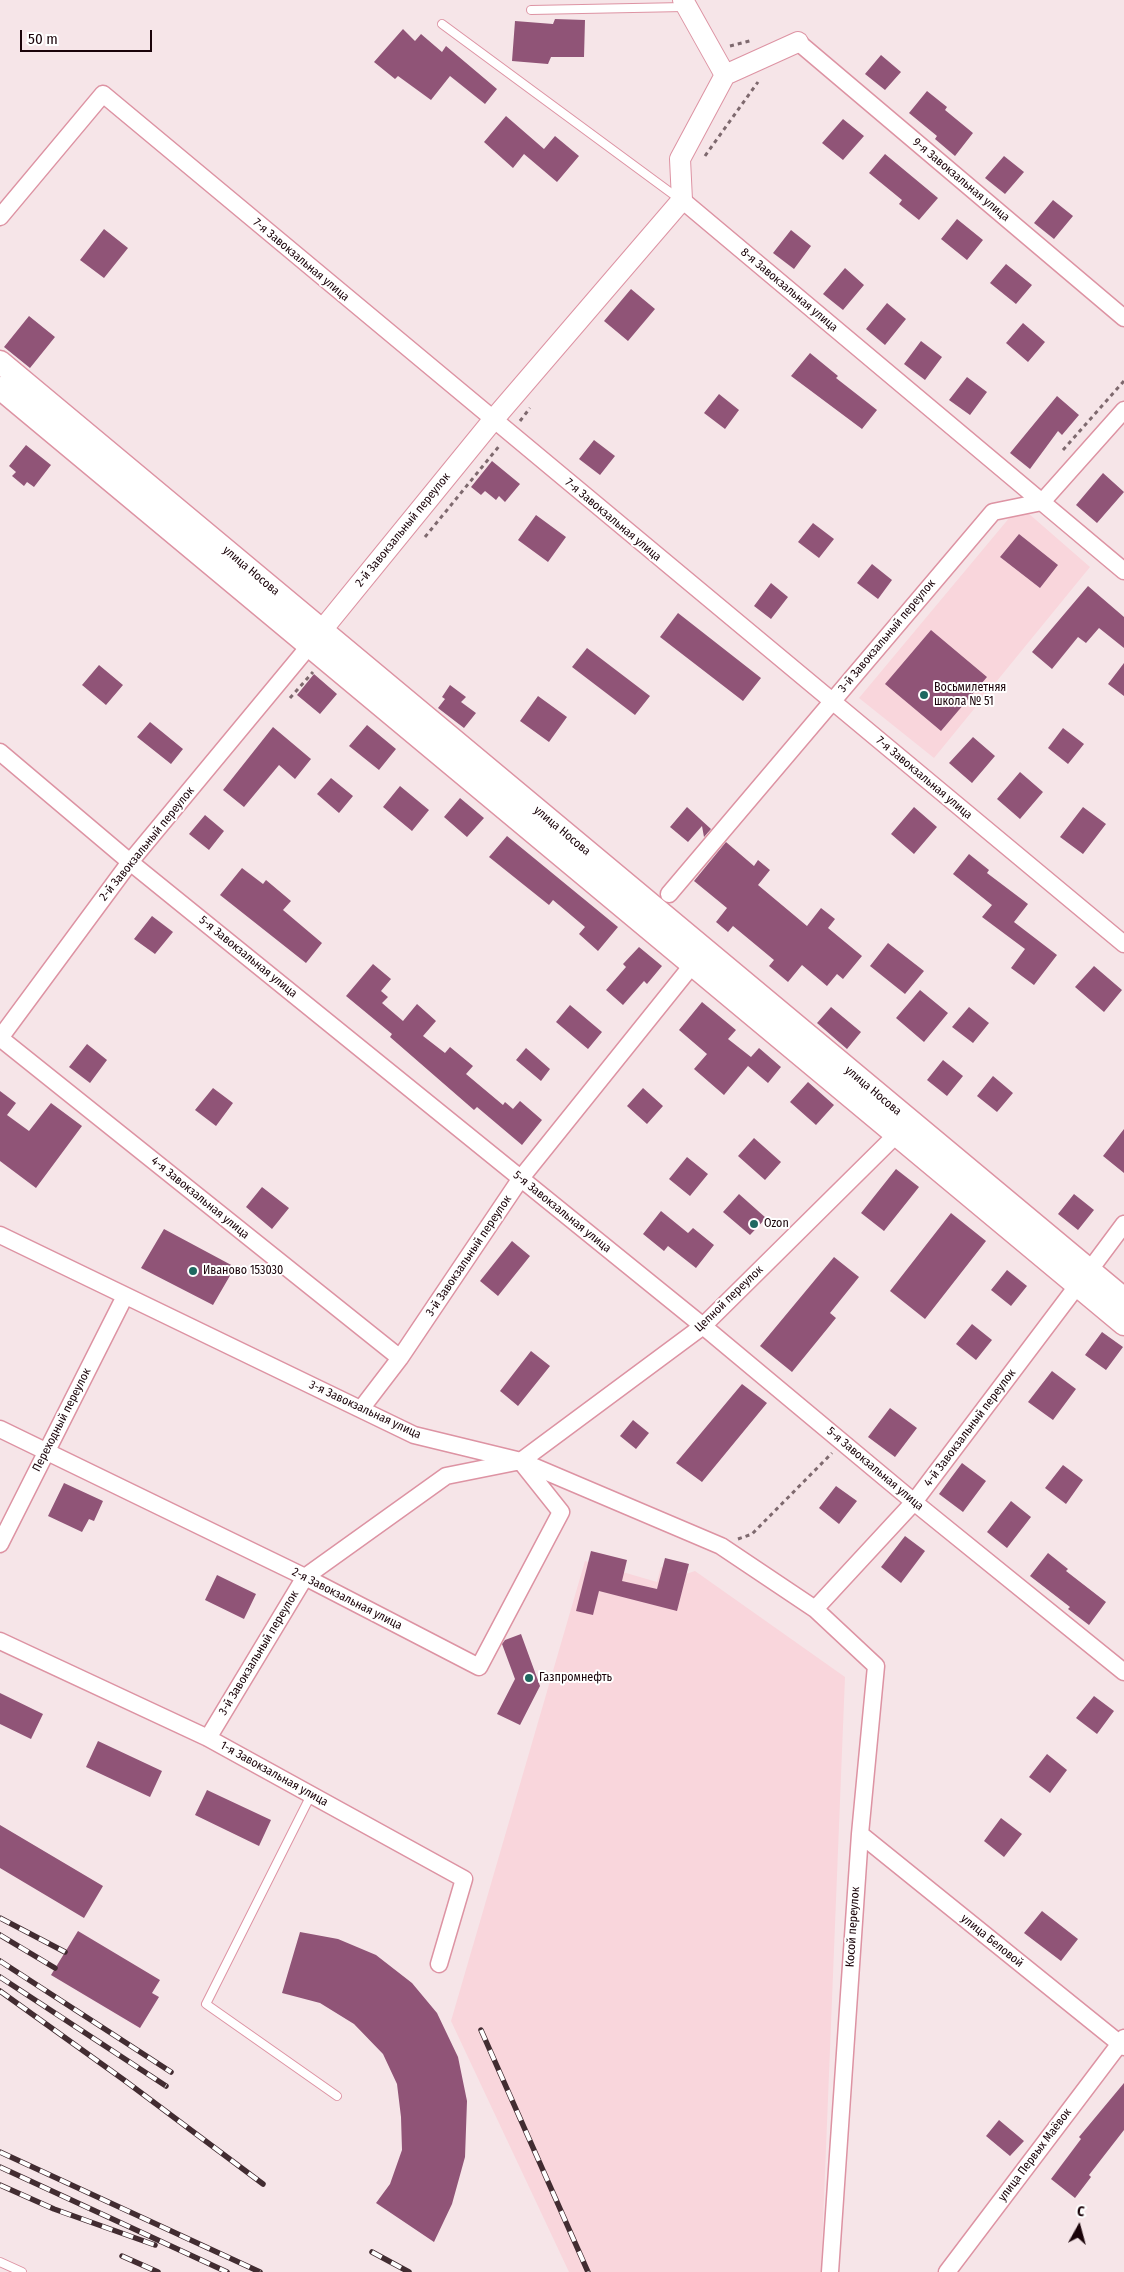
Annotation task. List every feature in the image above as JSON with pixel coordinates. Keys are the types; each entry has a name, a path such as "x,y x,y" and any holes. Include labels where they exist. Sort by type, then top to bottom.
{"main road":[{"name":"улица Носова","path":"0,362 316,638 1083,1278 1124,1324"},
{"name":"улица Носова","path":"0,388 316,638"},
{"name":"улица Носова","path":"1083,1278 1124,1299"}],"street":[{"path":"685,4 725,75"},
{"path":"682,200 680,159 725,75 798,42"},
{"name":"9-я Завокзальная улица","path":"798,42 1124,318"},
{"name":"7-я Завокзальная улица","path":"0,217 102,94 1124,944"},
{"name":"2-й Завокзальный переулок","path":"0,1038 130,862 316,638 493,420 682,200"},
{"name":"8-я Завокзальная улица","path":"682,200 1124,571"},
{"path":"1042,502 1124,410"},
{"name":"3-й Завокзальный переулок","path":"669,894 993,512 1042,502"},
{"name":"5-я Завокзальная улица","path":"0,752 130,862 703,1326 914,1502 1124,1672"},
{"name":"3-й Завокзальный переулок","path":"361,1409 400,1358 521,1178 699,957"},
{"name":"4-я Завокзальная улица","path":"0,1038 400,1358"},
{"name":"Цепной переулок","path":"521,1461 703,1326 903,1129"},
{"name":"4-й Завокзальный переулок","path":"815,1609 914,1502 1124,1224"},
{"name":"3-я Завокзальная улица","path":"0,1235 414,1435 521,1461 722,1546 815,1609"},
{"name":"Переходный переулок","path":"0,1544 125,1296"},
{"name":"2-я Завокзальная улица","path":"0,1429 305,1577 479,1666 560,1512 521,1461"},
{"name":"3-й Завокзальный переулок","path":"208,1738 305,1577 446,1476 521,1461"},
{"name":"Косой переулок","path":"815,1609 876,1666 860,1834 830,2272"},
{"name":"1-я Завокзальная улица","path":"0,1642 208,1738 464,1879 439,1964"},
{"name":"улица Беловой","path":"860,1834 1122,2043"},
{"name":"улица Первых Маёвок","path":"947,2272 1122,2043"}],"lane":[{"path":"531,10 685,4"},
{"name":"8-я Завокзальная улица","path":"442,24 682,200"},
{"path":"311,1795 206,2004 337,2096"},
{"path":"0,2262 22,2272"}],"path":[{"path":"726,46 759,39"},
{"path":"1060,454 1124,381"},
{"path":"722,1546 752,1534 842,1442"}],"shaded area":[{"path":"1028,513 1090,567 934,758 859,698 1010,517"},
{"path":"585,1561 657,1582 661,1567 686,1574 695,1571 845,1677 821,2272 569,2272 451,2021"}],"building":[{"path":"555,19 585,20 584,57 551,57 548,64 512,61 515,21 553,24"},
{"path":"403,29 415,41 421,34 442,52 446,46 497,89 485,104 450,76 431,100 398,76 395,79 374,62"},
{"path":"881,55 901,72 885,90 865,74"},
{"path":"927,91 947,107 945,110 973,133 955,156 935,139 937,136 909,113"},
{"path":"506,116 544,149 555,136 579,156 557,182 524,154 513,168 484,142"},
{"path":"843,119 864,136 843,160 822,143"},
{"path":"885,154 938,198 919,220 899,204 902,200 869,173"},
{"path":"1004,156 1024,172 1005,194 985,178"},
{"path":"1053,200 1073,216 1054,239 1034,223"},
{"path":"957,219 983,240 967,260 941,239"},
{"path":"104,229 128,248 104,278 80,260"},
{"path":"791,230 811,246 794,269 773,253"},
{"path":"1006,264 1032,285 1016,304 990,283"},
{"path":"845,268 864,285 843,310 823,294"},
{"path":"631,289 655,309 628,341 604,321"},
{"path":"887,303 906,319 885,345 866,329"},
{"path":"29,316 55,337 30,368 4,347"},
{"path":"1023,323 1045,342 1028,362 1006,343"},
{"path":"921,341 942,357 925,380 904,364"},
{"path":"810,353 838,376 836,378 877,410 862,429 791,376"},
{"path":"967,377 987,392 970,415 949,400"},
{"path":"719,394 739,410 725,429 704,413"},
{"path":"1057,396 1079,415 1062,435 1058,431 1030,469 1010,453"},
{"path":"594,440 615,456 600,475 579,459"},
{"path":"26,445 51,465 34,487 27,482 24,486 12,476 16,472 9,466"},
{"path":"492,461 520,484 505,502 499,496 496,500 485,491 481,495 471,487"},
{"path":"1103,473 1124,492 1097,523 1076,505"},
{"path":"536,515 566,537 548,562 518,540"},
{"path":"813,523 834,539 819,558 798,542"},
{"path":"1019,534 1058,565 1040,588 1000,557"},
{"path":"872,564 892,580 878,599 857,583"},
{"path":"771,583 788,597 771,619 754,606"},
{"path":"1088,586 1124,617 1124,648 1099,628 1086,643 1078,637 1052,669 1032,652"},
{"path":"678,613 761,678 743,701 660,637"},
{"path":"931,630 987,677 941,731 885,684"},
{"path":"587,648 650,696 635,715 572,667"},
{"path":"1124,663 1124,696 1108,684"},
{"path":"99,665 123,685 106,705 82,685"},
{"path":"314,674 337,694 320,714 297,695"},
{"path":"450,685 466,697 461,702 476,713 464,728 438,708 445,699 442,697"},
{"path":"538,696 567,717 549,742 520,721"},
{"path":"150,722 183,749 171,764 137,737"},
{"path":"367,725 396,749 379,770 349,746"},
{"path":"273,727 311,759 295,779 279,765 244,807 223,790"},
{"path":"1063,728 1084,744 1068,764 1048,748"},
{"path":"973,737 995,756 972,783 949,763"},
{"path":"1020,772 1043,792 1020,819 997,799"},
{"path":"331,778 353,796 339,813 317,794"},
{"path":"400,786 429,810 412,831 383,807"},
{"path":"460,798 484,818 467,837 444,817"},
{"path":"687,807 711,829 704,837 702,826 688,842 670,827"},
{"path":"914,807 937,827 914,854 891,834"},
{"path":"1083,807 1106,824 1083,854 1060,837"},
{"path":"205,815 224,831 209,850 189,834"},
{"path":"507,836 618,927 598,951 579,934 585,927 553,900 549,905 489,857"},
{"path":"726,842 754,866 758,860 770,870 758,885 807,926 821,908 835,919 828,928 862,956 843,979 837,974 827,986 802,965 788,982 769,966 774,960 733,926 728,932 716,922 727,908 694,881"},
{"path":"969,854 989,870 987,873 1028,904 1014,922 1057,955 1034,985 1011,968 1025,949 982,917 992,905 953,874"},
{"path":"242,868 263,884 266,880 291,901 283,910 322,943 306,963 220,895"},
{"path":"152,916 173,932 155,954 134,939"},
{"path":"888,943 924,971 905,994 870,966"},
{"path":"639,947 662,966 647,984 644,981 623,1005 606,990 626,967 623,964"},
{"path":"373,964 391,979 381,991 388,997 382,1003 403,1021 417,1004 436,1021 423,1036 445,1053 450,1047 473,1066 466,1074 503,1105 505,1102 513,1109 520,1101 542,1120 522,1145 477,1107 474,1110 390,1037 392,1034 346,996"},
{"path":"1094,966 1122,990 1104,1012 1075,987"},
{"path":"920,990 948,1013 924,1042 896,1018"},
{"path":"702,1002 736,1030 728,1039 751,1057 759,1048 781,1067 768,1083 748,1066 724,1095 694,1069 707,1054 679,1030"},
{"path":"570,1005 602,1032 588,1049 556,1022"},
{"path":"831,1007 861,1032 847,1049 817,1023"},
{"path":"969,1007 989,1023 973,1043 952,1027"},
{"path":"87,1044 107,1060 90,1083 69,1067"},
{"path":"526,1048 550,1069 541,1081 516,1060"},
{"path":"943,1060 963,1076 947,1096 927,1080"},
{"path":"993,1076 1013,1093 997,1112 977,1096"},
{"path":"808,1082 834,1105 816,1125 790,1102"},
{"path":"213,1088 233,1103 216,1126 195,1110"},
{"path":"643,1088 663,1106 647,1124 627,1106"},
{"path":"0,1091 16,1103 7,1115 29,1131 51,1103 82,1126 36,1188 0,1161"},
{"path":"1124,1129 1124,1173 1103,1156"},
{"path":"754,1138 781,1162 765,1180 738,1156"},
{"path":"687,1157 708,1174 690,1196 669,1179"},
{"path":"896,1169 919,1187 884,1231 861,1213"},
{"path":"262,1187 289,1208 272,1229 246,1207"},
{"path":"739,1194 766,1218 750,1235 723,1212"},
{"path":"1074,1194 1094,1210 1078,1230 1058,1214"},
{"path":"661,1211 688,1233 693,1228 714,1245 696,1268 668,1246 664,1251 643,1234"},
{"path":"951,1213 986,1241 925,1319 890,1291"},
{"path":"164,1229 235,1267 213,1305 141,1268"},
{"path":"512,1241 530,1256 498,1296 480,1281"},
{"path":"834,1257 859,1277 830,1313 836,1318 792,1372 760,1346"},
{"path":"1007,1270 1027,1286 1011,1306 991,1290"},
{"path":"972,1324 992,1340 976,1360 956,1344"},
{"path":"1102,1332 1123,1347 1106,1370 1085,1355"},
{"path":"531,1351 550,1366 518,1406 500,1391"},
{"path":"1052,1371 1076,1389 1053,1420 1028,1402"},
{"path":"742,1384 767,1403 702,1482 676,1463"},
{"path":"890,1408 917,1428 895,1457 868,1437"},
{"path":"633,1420 649,1433 636,1449 620,1436"},
{"path":"962,1463 986,1481 963,1512 939,1494"},
{"path":"1063,1465 1083,1480 1066,1504 1045,1488"},
{"path":"64,1483 103,1501 94,1521 89,1519 82,1532 48,1516"},
{"path":"836,1486 857,1501 839,1524 819,1508"},
{"path":"1011,1501 1031,1517 1007,1548 987,1532"},
{"path":"905,1536 925,1551 901,1583 881,1567"},
{"path":"591,1551 627,1560 622,1581 657,1589 665,1558 689,1564 677,1611 599,1591 593,1615 576,1611"},
{"path":"1048,1553 1068,1569 1066,1571 1106,1602 1089,1625 1068,1609 1070,1607 1030,1576"},
{"path":"217,1575 256,1594 244,1619 205,1600"},
{"path":"521,1634 540,1686 520,1725 497,1714 515,1679 502,1644 505,1640"},
{"path":"0,1693 43,1714 31,1739 0,1724"},
{"path":"1094,1696 1114,1711 1097,1734 1076,1718"},
{"path":"98,1741 162,1771 150,1797 86,1767"},
{"path":"1047,1754 1067,1770 1050,1793 1029,1777"},
{"path":"207,1790 271,1820 259,1846 195,1815"},
{"path":"1001,1818 1022,1834 1004,1857 984,1841"},
{"path":"0,1825 103,1886 84,1918 0,1868"},
{"path":"1042,1911 1078,1939 1061,1961 1024,1933"},
{"path":"78,1931 160,1980 152,1993 159,1997 140,2028 51,1975"},
{"path":"300,1932 338,1939 376,1955 412,1983 437,2013 458,2057 467,2101 465,2157 452,2204 434,2242 376,2203 390,2184 402,2150 397,2084 383,2054 354,2024 320,2003 282,1993"},
{"path":"1124,2083 1124,2130 1089,2175 1091,2177 1075,2198 1051,2179 1081,2139 1079,2137"},
{"path":"999,2120 1024,2141 1010,2156 986,2136"}],"railway":[{"path":"0,1918 65,1952"},
{"path":"0,1935 55,1968"},
{"path":"0,1961 171,2072"},
{"path":"0,1977 166,2086"},
{"path":"0,1991 124,2080 263,2184"},
{"path":"481,2030 588,2272"},
{"path":"0,2152 260,2272"},
{"path":"0,2167 227,2272"},
{"path":"0,2185 54,2209 155,2245"},
{"path":"372,2252 409,2272"},
{"path":"122,2256 158,2272"}],"place":[{"name":"Восьмилетняя школа № 51","path":"924,695"},
{"name":"Ozon","path":"754,1224"},
{"name":"Иваново 153030","path":"193,1271"},
{"name":"Газпромнефть","path":"529,1678"}]}
